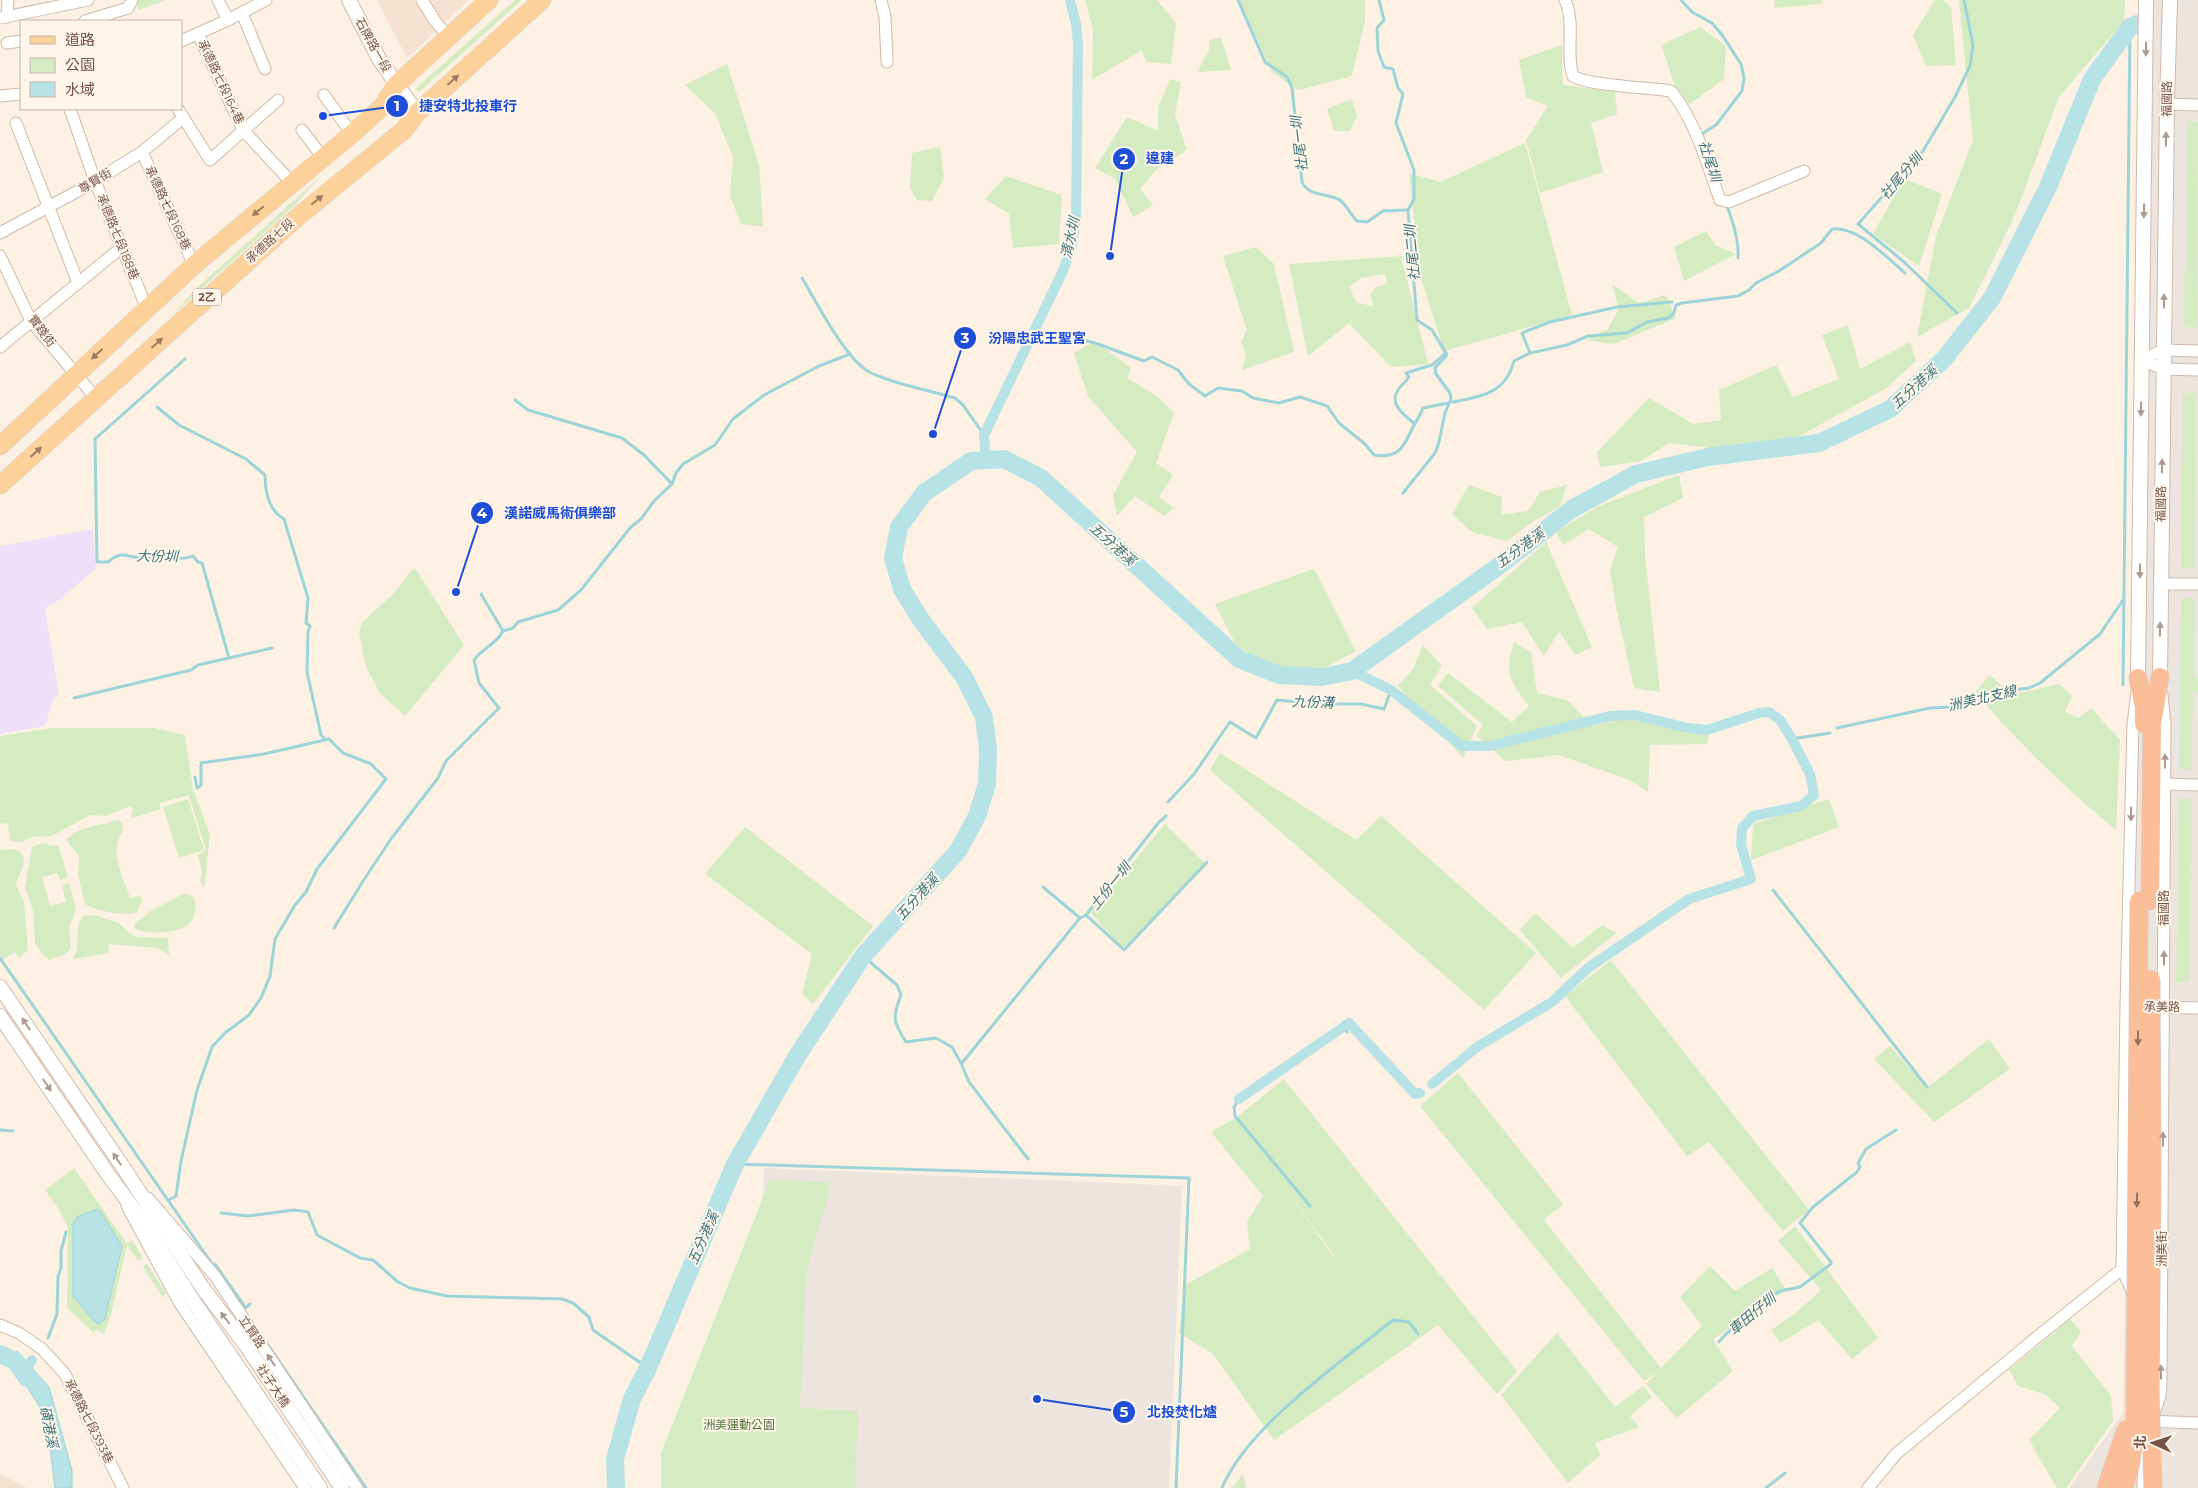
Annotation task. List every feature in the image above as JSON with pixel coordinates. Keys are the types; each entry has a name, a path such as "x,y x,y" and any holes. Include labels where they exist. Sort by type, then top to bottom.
{"highway":[{"path":"2144,901 2152,724 2160,677"},
{"path":"2133,1488 2141,1461 2143,1394 2144,706 2138,678"},
{"path":"2106,1488 2143,1394"},
{"path":"2124,1488 2131,1463 2135,1419 2143,1394"},
{"path":"2143,1394 2153,1488"}],"main road":[{"name":"承德路七段","path":"0,485 294,220 404,130 417,112 542,0"},
{"name":"2乙","path":"0,446 194,265 292,183 324,159 383,106 396,85 482,2"}],"street":[{"path":"8,0 4,17 88,0"},
{"path":"88,20 128,8 132,0"},
{"path":"218,0 228,20"},
{"path":"182,41 266,0"},
{"name":"石牌路一段","path":"349,0 379,59 417,112"},
{"path":"422,0 448,36"},
{"path":"881,0 885,17 887,62"},
{"path":"1565,0 1571,24 1568,42 1573,76 1578,80 1599,84 1671,91 1683,106 1698,140 1720,200 1729,202 1804,171"},
{"name":"福國路","path":"2126,1006 2133,724 2138,678 2146,0"},
{"name":"福國路","path":"2164,1007 2165,724 2160,677 2163,350 2170,0"},
{"path":"242,13 266,69"},
{"name":"承德路七段164巷","path":"198,34 243,130 292,183"},
{"path":"7,43 20,41"},
{"path":"0,96 20,94"},
{"path":"324,95 352,134"},
{"path":"180,114 210,160 278,100"},
{"path":"2167,104 2198,105"},
{"name":"承德路七段188巷","path":"70,110 95,181 147,309"},
{"name":"尊賢街","path":"0,233 95,181 142,152 180,114"},
{"path":"16,123 78,283"},
{"path":"302,130 324,159"},
{"name":"承德路七段168巷","path":"142,152 194,265"},
{"path":"0,348 122,247"},
{"name":"實踐街","path":"0,256 31,321 96,398"},
{"path":"2142,360 2163,350 2198,351"},
{"path":"2142,360 2163,369 2198,370"},
{"path":"2161,584 2198,584"},
{"path":"2164,784 2198,785"},
{"name":"立賢路","path":"0,987 202,1287"},
{"path":"2102,1488 2110,1459 2130,1421 2140,1382 2142,1338 2140,1314 2132,1289 2122,1269 2126,1006"},
{"name":"承美路","path":"2126,1006 2198,1008"},
{"name":"洲美街","path":"2143,1488 2144,1448 2150,1422 2160,1396 2161,1381 2164,1007"},
{"path":"0,1016 121,1193 144,1223 187,1299 312,1488"},
{"path":"60,1104 73,1094"},
{"name":"立賢路","path":"135,1186 153,1202 215,1276 357,1488"},
{"path":"121,1193 131,1216 179,1302 305,1488"},
{"path":"1868,1488 1896,1454 2122,1269"},
{"name":"社子大橋","path":"202,1287 245,1344 342,1488"},
{"name":"社子大橋","path":"187,1299 320,1488"},
{"name":"承德路七段393巷","path":"0,1325 19,1333 42,1348 65,1374 123,1488"},
{"path":"245,1344 290,1399 350,1488"},
{"path":"2130,1421 2198,1423"}],"shaded area":[{"path":"377,0 469,0 407,58"},
{"path":"2144,0 2198,0 2198,1488 2069,1488 2123,1413"},
{"path":"93,529 96,568 61,599 45,608 59,696 54,697 45,726 0,734 0,546"},
{"path":"764,1168 1182,1186 1169,1488 664,1488 763,1202"},
{"path":"0,1474 26,1487 26,1488 0,1488"}],"green space":[{"path":"137,0 166,0 138,10"},
{"path":"515,0 522,0 419,92 415,89"},
{"path":"1085,0 1157,0 1176,23 1171,64 1146,62 1142,50 1092,80 1093,29"},
{"path":"1239,0 1365,0 1365,20 1352,76 1298,90 1272,72"},
{"path":"1774,0 1822,0 1822,4 1775,8"},
{"path":"1935,0 1943,0 1951,7 1956,65 1926,66 1913,35"},
{"path":"1959,0 2125,0 2124,21 2059,97 2015,215 1969,308 1917,337 1936,236 1973,140"},
{"path":"1700,27 1726,46 1724,79 1690,104 1675,86 1661,45"},
{"path":"1221,38 1231,70 1197,72 1209,50 1209,40"},
{"path":"1562,45 1563,85 1615,92 1617,114 1591,123 1603,172 1540,193 1526,140 1548,106 1526,97 1519,60"},
{"path":"727,64 759,165 763,227 741,224 730,196 733,157 715,113 685,85"},
{"path":"1170,79 1181,82 1175,115 1187,150 1156,170 1140,189 1153,205 1133,217 1115,179 1095,168 1127,117 1158,131 1158,107"},
{"path":"1352,99 1357,116 1350,131 1334,131 1327,109"},
{"path":"2187,121 2198,122 2197,327 2184,327"},
{"path":"1525,143 1572,315 1444,351 1420,275 1409,173 1440,182"},
{"path":"940,147 944,178 932,201 917,200 910,188 912,153"},
{"path":"321,176 296,204 170,317 198,287"},
{"path":"1006,176 1062,195 1059,244 1013,248 1009,214 985,199"},
{"path":"1904,179 1942,194 1919,266 1873,234"},
{"path":"1706,231 1716,246 1736,254 1684,281 1674,247"},
{"path":"1256,247 1274,264 1294,352 1242,370 1246,355 1241,341 1247,331 1223,256"},
{"path":"1401,256 1428,364 1391,367 1349,323 1308,356 1289,264","holes":["1385,274 1387,284 1376,287 1370,295 1374,306 1357,303 1349,287 1361,278"]},
{"path":"1612,284 1639,303 1666,295 1676,318 1614,344 1586,340 1608,329 1619,308"},
{"path":"1848,325 1860,369 1910,342 1916,361 1885,389 1796,438 1728,450 1669,443 1641,461 1600,467 1597,452 1649,398 1693,424 1721,420 1719,390 1776,365 1793,397 1839,379 1822,335"},
{"path":"1094,341 1131,368 1127,378 1157,396 1174,413 1156,463 1173,475 1159,497 1174,508 1164,516 1135,496 1117,516 1113,495 1137,452 1088,396 1074,353"},
{"path":"2183,393 2196,393 2194,569 2181,568"},
{"path":"1679,475 1683,498 1644,517 1645,556 1660,692 1634,688 1610,570 1618,547 1589,529 1563,545 1556,532 1597,507"},
{"path":"1469,485 1502,497 1501,515 1528,511 1540,492 1567,485 1560,506 1531,523 1507,541 1472,532 1452,514"},
{"path":"1546,542 1592,647 1575,655 1559,631 1544,656 1522,622 1487,629 1472,608"},
{"path":"415,568 464,645 405,716 380,693 366,667 359,632 363,622 395,592"},
{"path":"1314,569 1356,651 1315,673 1262,664 1235,643 1215,604"},
{"path":"2181,598 2194,598 2193,678 2198,679 2198,691 2193,691 2192,770 2179,769"},
{"path":"1514,642 1531,652 1537,693 1567,700 1592,726 1625,718 1709,734 1707,744 1650,745 1648,792 1632,781 1559,755 1505,761 1477,736 1483,725 1438,686 1448,673 1512,722 1529,706 1513,683 1509,670"},
{"path":"1423,645 1442,666 1430,685 1477,726 1463,758 1398,686 1413,669"},
{"path":"1990,675 2011,695 2059,684 2072,696 2065,712 2079,718 2091,708 2120,740 2116,830 2042,764 1975,692"},
{"path":"53,728 154,728 185,735 193,789 210,835 204,888 200,881 202,872 198,855 206,850 189,795 159,803 161,809 131,818 133,808 130,806 106,816 90,815 52,836 32,837 22,842 10,841 8,823 0,824 0,736"},
{"path":"1220,753 1356,840 1381,816 1536,953 1484,1010 1210,770"},
{"path":"2179,798 2192,799 2190,982 2176,982"},
{"path":"188,799 204,850 179,858 163,807"},
{"path":"1829,799 1839,827 1751,860 1753,824"},
{"path":"118,820 122,823 123,832 118,839 116,847 118,864 130,898 140,896 142,901 137,912 125,914 96,909 85,904 78,875 79,856 66,840 85,828"},
{"path":"1165,824 1207,865 1122,949 1091,913"},
{"path":"745,827 873,926 813,1004 802,994 812,954 705,874"},
{"path":"43,843 53,846 58,845 68,877 60,880 57,873 42,877 50,906 66,902 62,885 69,883 76,909 69,928 71,948 64,955 49,960 42,954 35,943 33,910 25,887 32,847"},
{"path":"15,849 22,853 24,861 16,885 24,902 28,950 19,958 15,952 2,960 0,956 0,850"},
{"path":"183,894 192,896 196,904 193,919 185,927 172,931 150,932 137,930 134,927 136,922 149,912"},
{"path":"1535,913 1573,948 1602,925 1616,933 1561,978 1520,930"},
{"path":"95,915 119,923 129,933 137,937 168,938 169,955 157,948 108,944 109,953 73,959 77,948 78,926 83,916"},
{"path":"1611,960 1809,1210 1783,1231 1709,1142 1687,1156 1565,996"},
{"path":"1989,1039 2010,1069 1934,1122 1874,1059 1890,1046 1927,1088"},
{"path":"1458,1073 1563,1204 1544,1220 1661,1368 1702,1326 1680,1297 1710,1266 1735,1291 1772,1268 1786,1290 1713,1339 1733,1371 1677,1418 1646,1384 1656,1373 1644,1381 1420,1106"},
{"path":"1284,1079 1517,1371 1497,1394 1438,1325 1274,1440 1213,1354 1179,1333 1185,1285 1250,1249 1247,1222 1263,1196 1211,1132 1237,1117","holes":["1279,1178 1334,1256 1333,1257"]},
{"path":"74,1168 127,1244 132,1240 143,1258 138,1261 127,1245 112,1311 104,1334 96,1329 94,1333 67,1308 68,1227 58,1208 45,1190"},
{"name":"洲美運動公園","path":"770,1180 829,1182 828,1196 807,1269 800,1408 858,1411 855,1488 661,1488 661,1453"},
{"path":"1795,1226 1878,1338 1852,1359 1818,1320 1780,1343 1771,1330 1797,1312 1821,1290 1778,1241"},
{"path":"147,1264 166,1293 163,1298 143,1267"},
{"path":"2070,1319 2081,1332 2072,1346 2111,1396 2113,1421 2066,1488 2057,1488 2029,1440 2060,1408 2045,1394 2018,1386 2009,1370"},
{"path":"1557,1333 1615,1407 1643,1386 1652,1397 1630,1416 1639,1427 1595,1443 1600,1455 1568,1483 1501,1395"},
{"path":"1243,1474 1246,1488 1232,1488"}],"water":[{"path":"97,1209 122,1246 105,1319 100,1324 95,1322 73,1296 73,1223 77,1217"},
{"path":"17,1351 49,1387 72,1470 72,1488 55,1488 50,1447 38,1404 12,1364"}],"waterway":[{"name":"清水圳","path":"986,459 984,435 1063,271 1072,245 1076,217 1078,44 1076,24 1070,0"},
{"name":"社尾一圳","path":"1238,0 1265,62 1287,77 1292,88 1302,182 1305,187 1313,192 1341,201 1357,221 1367,222 1383,211 1408,210"},
{"name":"社尾二圳","path":"1379,0 1384,20 1377,28 1378,51 1384,67 1393,69 1398,88 1403,94 1396,123 1414,170 1414,199 1408,210 1417,320 1432,330 1447,355 1435,368 1436,374 1450,393 1451,399 1445,413 1435,453 1403,493"},
{"name":"社尾圳","path":"1681,0 1692,12 1712,23 1722,35 1741,64 1744,78 1742,91 1716,125 1700,135"},
{"name":"社尾分圳","path":"1957,313 1903,261 1858,224 1923,151 1955,97 1970,66 1973,45 1964,0"},
{"name":"五分港溪","path":"616,1488 615,1459 632,1399 648,1368 735,1164 797,1056 863,956 958,851 977,816 987,784 988,750 984,717 964,677 921,620 902,589 893,558 899,527 924,493 971,461 1004,459 1041,478 1239,659 1279,675 1322,677 1352,671 1496,568 1572,509 1636,474 1708,457 1819,443 1890,409 1944,359 1992,298 2048,187 2092,79 2130,27 2137,24"},
{"path":"2123,685 2130,27"},
{"name":"社尾圳","path":"1726,204 1738,244 1738,258"},
{"path":"1453,402 1473,398 1499,387 1510,372 1514,361 1530,353 1567,345 1588,336 1627,333 1647,322 1668,318 1674,313 1676,305 1682,303 1738,296 1821,243 1832,229 1842,229 1862,237 1905,273"},
{"path":"802,278 848,352 866,370 909,386 955,398 963,405 984,435"},
{"path":"1530,353 1522,333 1550,322 1617,307 1672,302"},
{"path":"1063,335 1095,343 1144,361 1152,357 1178,370 1189,384 1205,396 1218,388 1242,391 1253,398 1279,403 1300,397 1327,406 1339,423 1365,444 1374,455 1383,456 1396,453 1404,444 1423,408 1448,403"},
{"path":"1415,424 1396,405 1395,395 1409,377 1406,373 1432,365 1446,353"},
{"path":"515,400 528,410 622,438 644,455 672,484 676,473 683,464 715,445 733,419 764,395 819,366 850,354"},
{"name":"大份圳","path":"74,698 191,670 198,665 229,658 202,563 198,562 193,556 161,559 121,555 108,562 97,562 95,439 185,359"},
{"path":"157,407 179,425 246,459 265,475 268,500 274,511 284,519 308,598 306,623 310,626 308,632 307,672 321,735 325,739"},
{"path":"334,928 391,839 438,778 446,761 499,708 479,683 474,660 503,631 513,628 518,622 558,610 581,590 630,528 641,519 654,501 672,484"},
{"path":"481,594 503,631"},
{"name":"洲美北支線","path":"1837,728 1930,708 1952,707 2005,691 2029,688 2040,683 2100,634 2123,600"},
{"path":"229,658 272,648"},
{"path":"1352,671 1391,690 1462,746 1490,746 1610,716 1635,715 1688,728 1707,730 1759,713 1769,712 1780,720 1810,774 1814,795 1801,806 1753,816 1742,828 1741,845 1751,879 1689,899 1588,968 1552,1002 1477,1047 1432,1084"},
{"name":"九份溝","path":"1168,802 1194,774 1230,722 1256,738 1277,700 1320,704 1361,704 1384,709 1391,690"},
{"name":"洲美北支線","path":"1792,739 1830,733"},
{"path":"169,1200 176,1196 181,1161 197,1090 212,1047 225,1033 249,1015 261,998 270,976 275,939 295,905 306,892 317,869 386,779 371,764 343,753 329,739 264,754 201,763 201,785 197,788 195,777"},
{"name":"土份一圳","path":"1086,915 1159,822 1166,816"},
{"name":"土份一圳","path":"1086,915 1124,950 1207,862"},
{"path":"1043,887 1080,918"},
{"path":"1773,890 1927,1087"},
{"path":"962,1063 1080,918 1086,915"},
{"path":"863,956 897,985 901,995 896,1009 895,1020 906,1042 936,1038 952,1047 969,1082 1028,1159"},
{"path":"0,958 215,1268"},
{"name":"九份溝","path":"1344,1022 1347,1032"},
{"name":"九份溝","path":"1239,1099 1349,1023 1415,1094 1420,1093"},
{"path":"1239,1099 1234,1107 1235,1116 1310,1206"},
{"path":"0,1130 13,1131"},
{"name":"車田仔圳","path":"1719,1342 1764,1301 1780,1291 1800,1287 1831,1264 1800,1223 1813,1207 1857,1172 1860,1167 1858,1163 1866,1149 1896,1130"},
{"path":"735,1164 1189,1178 1176,1488"},
{"path":"221,1213 248,1216 294,1210 308,1212 317,1235 360,1258 373,1260 398,1282 410,1288 447,1296 562,1299 573,1303 589,1317 593,1330 648,1368"},
{"path":"48,1338 57,1314 58,1277 61,1268 61,1251 66,1232"},
{"path":"215,1264 246,1308 250,1304"},
{"path":"1222,1488 1234,1465 1273,1419 1348,1355 1393,1320 1409,1322 1418,1334"},
{"path":"268,1345 366,1488"},
{"name":"磺港溪","path":"0,1354 15,1361 27,1378"},
{"path":"24,1373 32,1360"},
{"path":"1766,1488 1785,1473"}],"place":[{"name":"捷安特北投車行","path":"323,116"},
{"name":"違建","path":"1110,256"},
{"name":"汾陽忠武王聖宮","path":"933,434"},
{"name":"漢諾威馬術俱樂部","path":"456,592"},
{"name":"北投焚化爐","path":"1037,1399"}]}
